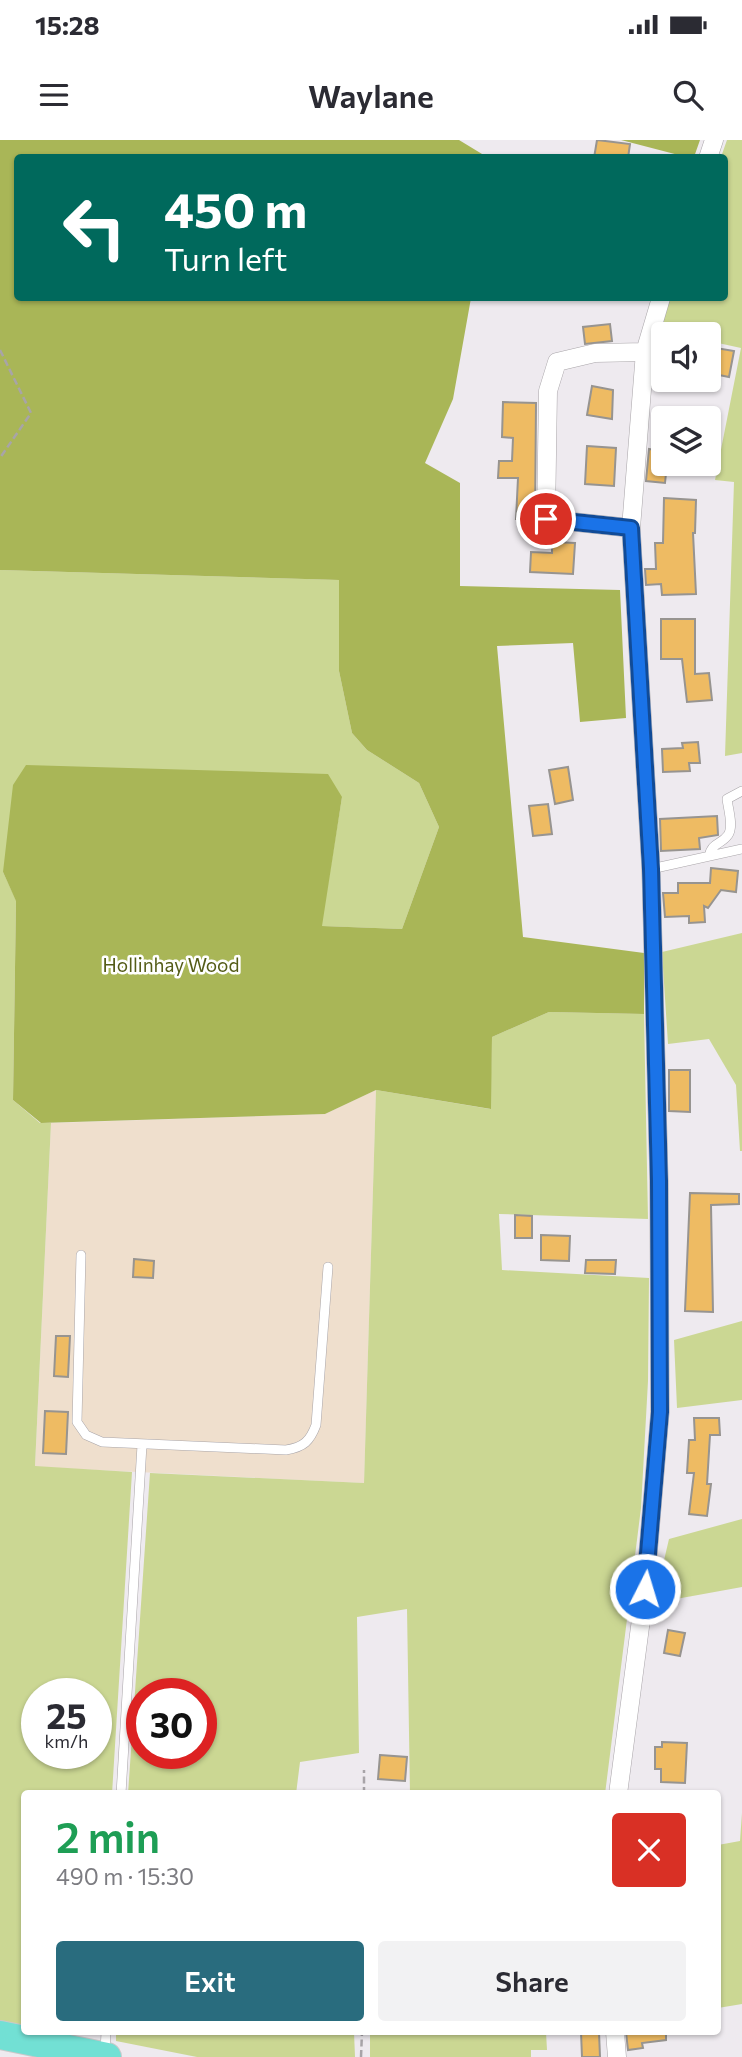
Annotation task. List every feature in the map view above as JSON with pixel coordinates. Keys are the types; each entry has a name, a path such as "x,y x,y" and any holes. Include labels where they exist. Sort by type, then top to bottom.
{"highway":[{"path":"0,2035 106,2057"}],"street":[{"path":"619,1790 645,1589 660,1412 659,1181 651,869 631,528 645,352 660,301"},
{"path":"631,528 546,519 548,391 557,362 595,353 645,352"},
{"path":"615,2035 617,2057"}],"lane":[{"path":"709,856 712,846 728,835 730,826 727,799 742,791"},
{"path":"651,869 742,849"},
{"path":"81,1255 78,1422 86,1435 102,1442 142,1445 286,1450 301,1448 311,1439 316,1425 328,1267"},
{"path":"121,1790 142,1445"},
{"path":"106,2035 106,2057"}],"path":[{"path":"0,352 31,413 0,458"},
{"path":"364,1770 364,1790"},
{"path":"361,2057 362,2035"}],"shaded area":[{"path":"376,1090 364,1483 35,1467 51,1123 325,1114"}],"green space":[{"name":"Hollinhay Wood","path":"0,140 459,140 482,154 14,154 14,301 470,301 453,399 425,463 460,483 460,586 620,590 626,718 580,722 573,643 497,646 523,937 644,953 644,1014 549,1012 492,1037 491,1109 376,1090 325,1114 41,1123 13,1100 16,901 3,872 13,785 26,765 328,774 342,797 322,926 402,929 439,827 419,783 367,750 352,733 339,671 339,580 0,570"},
{"path":"621,140 700,140 695,154 675,154"},
{"path":"727,140 742,140 742,753 725,756 734,482 715,480 716,476 721,476 721,450 741,348 721,344 721,322 662,322 667,301 728,301 728,154 722,154"},
{"path":"0,570 340,580 339,671 352,733 367,750 419,783 439,827 402,929 321,926 342,797 3,872 16,900 13,1100 40,1123 51,1123 35,1466 132,1472 112,1790 21,1790 21,2025 0,2021"},
{"path":"742,933 740,1151 736,1085 709,1039 668,1044 662,952"},
{"path":"549,1012 644,1014 648,1219 499,1214 502,1270 649,1278 648,1381 641,1508 606,1790 410,1790 407,1609 357,1617 359,1753 300,1762 296,1790 128,1790 130,1769 217,1769 217,1678 136,1678 150,1473 364,1483 376,1090 490,1109 492,1037"},
{"path":"742,1321 742,1400 677,1408 674,1340"},
{"path":"742,1519 742,1587 654,1603 669,1539"},
{"path":"742,1813 742,2004 721,2008 721,1844 740,1841"},
{"path":"116,2035 354,2035 355,2057 197,2057 116,2041"},
{"path":"370,2035 546,2035 547,2050 531,2050 531,2057 370,2057"}],"building":[{"path":"597,140 630,144 629,154 595,154"},
{"path":"610,324 612,341 585,344 583,327"},
{"path":"721,349 734,351 729,377 721,375"},
{"path":"592,386 613,390 612,419 587,415"},
{"path":"503,402 536,403 535,520 516,519 518,478 498,478 499,461 512,461 513,438 502,437"},
{"path":"587,446 616,448 614,486 585,484"},
{"path":"649,449 651,476 666,476 665,483 646,481"},
{"path":"664,498 696,500 693,533 696,594 662,595 661,584 646,585 645,569 656,569 655,543 663,543"},
{"path":"552,542 575,543 573,574 530,572 531,552 552,553"},
{"path":"661,619 695,619 695,674 709,673 712,700 687,702 682,659 661,659"},
{"path":"698,742 700,763 689,763 690,771 663,772 662,749 683,748 682,743"},
{"path":"568,767 573,800 555,804 549,770"},
{"path":"548,804 552,834 533,836 529,806"},
{"path":"717,816 718,835 699,838 700,849 661,851 660,819"},
{"path":"711,868 738,871 736,892 721,890 708,908 704,906 705,922 689,923 689,916 665,917 663,893 678,893 678,883 710,883"},
{"path":"669,1070 690,1070 690,1112 669,1111"},
{"path":"690,1193 739,1194 739,1204 711,1205 713,1312 685,1311"},
{"path":"515,1215 532,1216 532,1238 515,1238"},
{"path":"541,1235 570,1236 569,1261 541,1260"},
{"path":"134,1259 154,1261 153,1278 133,1277"},
{"path":"586,1260 616,1260 615,1274 585,1273"},
{"path":"56,1336 70,1336 68,1377 54,1376"},
{"path":"45,1411 68,1412 66,1454 43,1453"},
{"path":"694,1418 719,1418 720,1435 710,1435 707,1484 711,1484 707,1516 689,1514 694,1473 687,1473 689,1440 695,1440"},
{"path":"668,1630 685,1633 680,1656 664,1653"},
{"path":"662,1742 687,1743 685,1783 661,1782 661,1769 655,1769 655,1747 662,1747"},
{"path":"380,1755 407,1757 405,1781 378,1779"},
{"path":"581,2035 599,2035 600,2057 582,2057"},
{"path":"626,2035 666,2035 666,2040 642,2043 643,2048 628,2050"}],"route":[{"path":"546,519 631,528 651,869 659,1181 660,1412 645,1589"}]}
